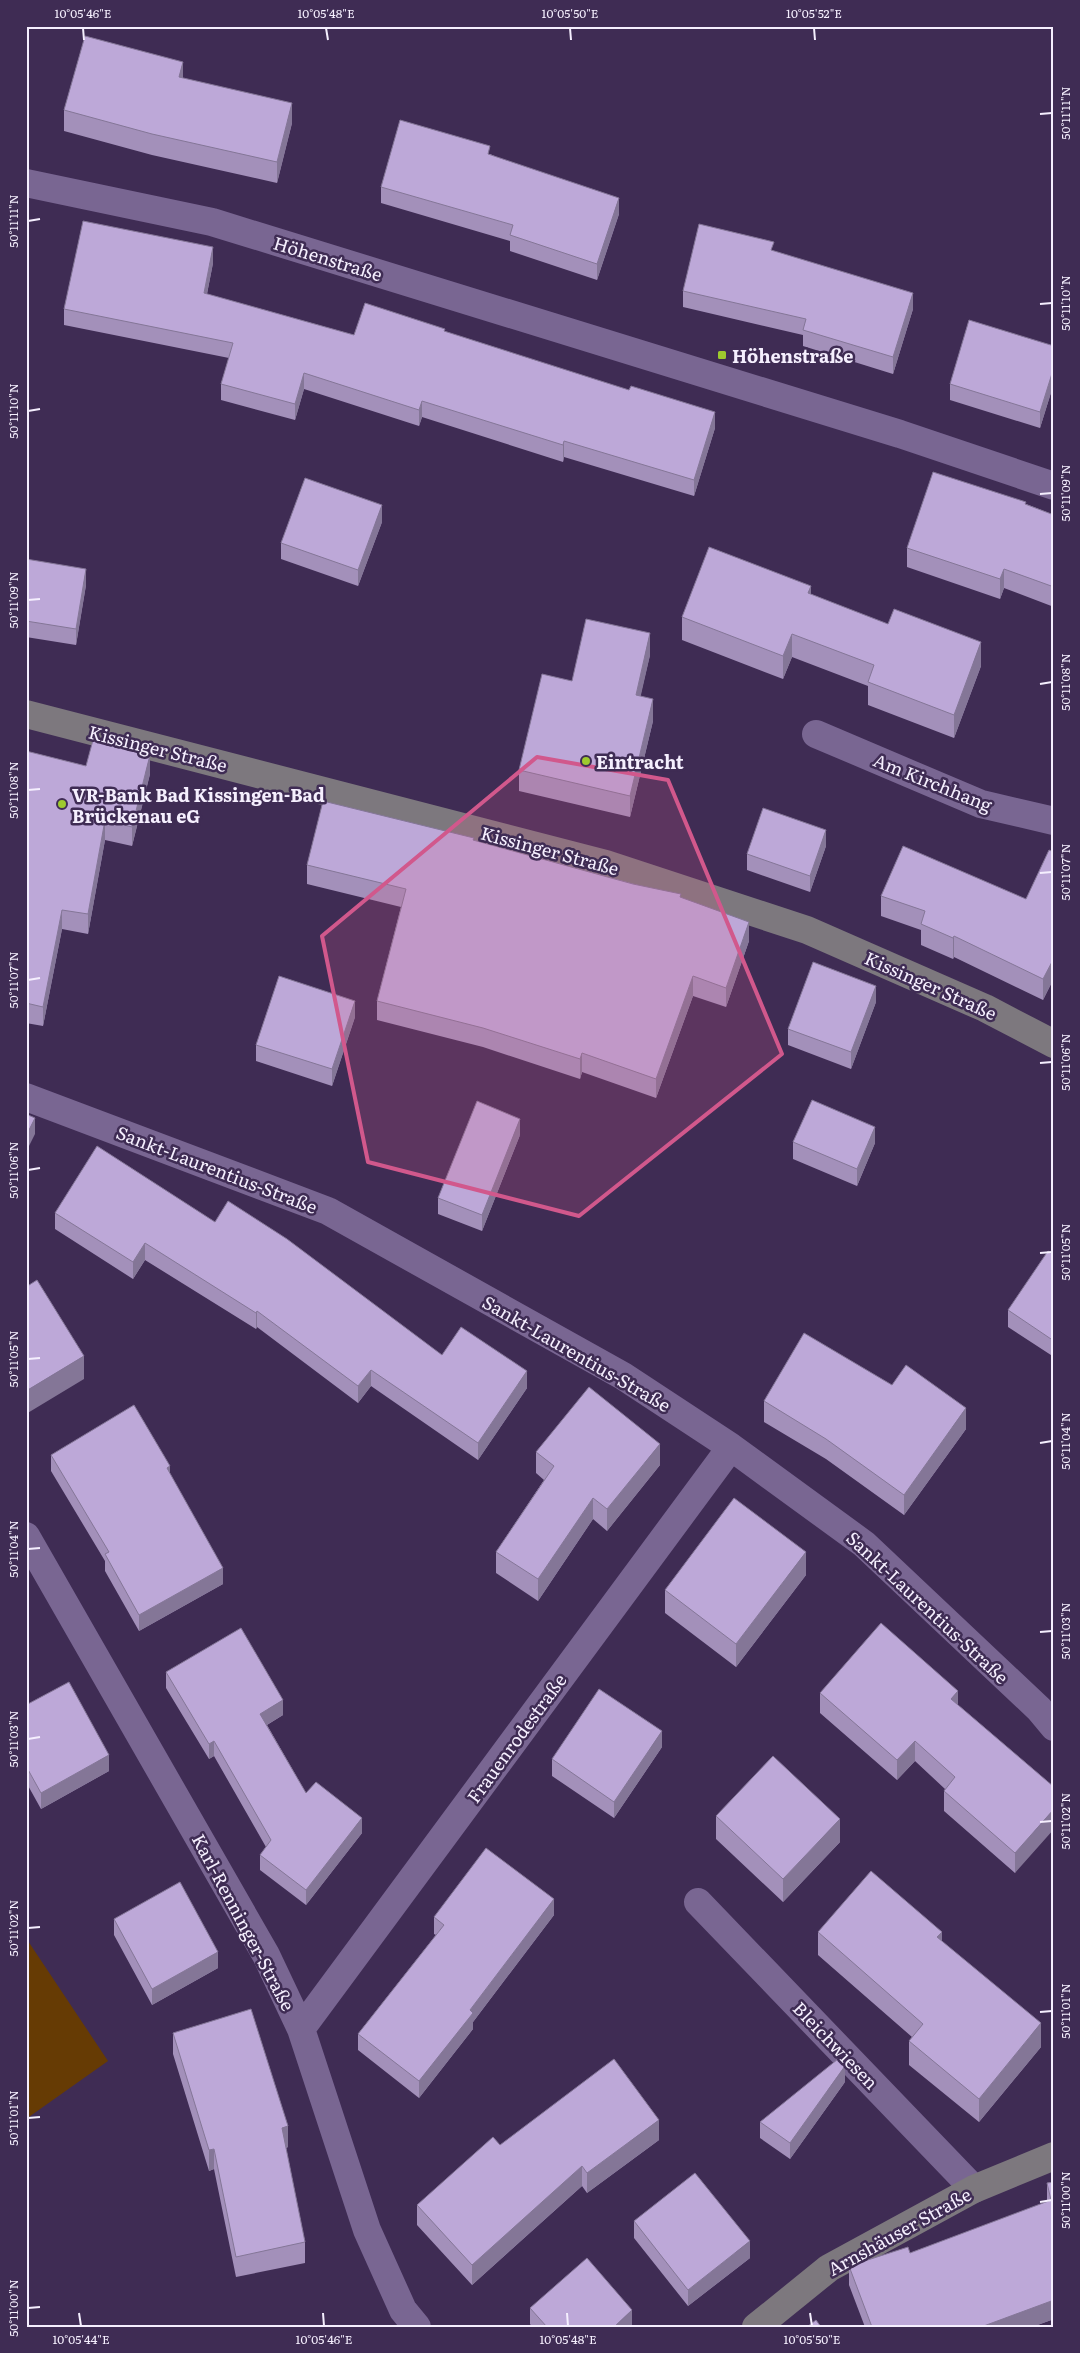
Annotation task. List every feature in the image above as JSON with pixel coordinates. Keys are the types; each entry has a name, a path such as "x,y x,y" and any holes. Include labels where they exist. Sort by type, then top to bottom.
{"street":[{"name":"Höhenstraße","path":"26,182 212,222 900,434 1054,486"},
{"name":"Kissinger Straße","path":"26,714 606,864 808,930 984,1008 1054,1044"},
{"name":"Am Kirchhang","path":"816,734 981,804 1054,820"},
{"name":"Sankt-Laurentius-Straße","path":"26,1097 328,1211 623,1376 732,1447 864,1544 1039,1709 1054,1727"},
{"name":"Frauenrodestraße","path":"301,2029 732,1447"},
{"name":"Karl-Renninger-Straße","path":"26,1536 266,1955 301,2029 367,2230 403,2310 417,2327"},
{"name":"Bleichwiesen","path":"698,1902 974,2189"},
{"name":"Arnshäuser Straße","path":"756,2327 829,2268 974,2189 1054,2156"}],"highlighted area":[{"path":"537,757 668,780 782,1054 579,1216 368,1162 322,936"}],"shaded area":[{"path":"26,1938 108,2061 26,2119"}],"building":[{"path":"85,36 183,62 179,77 292,103 277,162 152,134 64,110"},
{"path":"400,120 490,146 488,154 619,198 597,264 510,235 513,225 381,187"},
{"path":"83,221 213,247 204,293 354,335 365,303 445,329 444,331 629,390 631,386 715,412 694,480 564,441 563,445 422,401 419,410 304,373 295,404 221,384 233,343 64,309"},
{"path":"699,224 774,242 771,250 913,293 893,357 803,330 806,319 683,291"},
{"path":"969,320 1054,346 1054,367 1040,412 950,384"},
{"path":"933,472 1026,502 1025,504 1054,515 1054,587 1004,569 1000,579 907,548"},
{"path":"305,478 382,505 358,570 281,543"},
{"path":"709,547 811,586 808,593 888,624 894,609 981,642 954,715 868,682 874,665 792,634 783,656 682,617"},
{"path":"26,559 86,569 76,629 26,621"},
{"path":"586,619 650,633 636,695 653,699 630,796 519,770 542,674 572,681"},
{"path":"93,740 150,755 132,827 105,820 88,914 62,910 43,1007 26,1003 26,751 86,766"},
{"path":"323,801 474,838 473,840 633,884 681,894 680,897 749,922 726,988 693,976 656,1079 582,1053 580,1059 483,1028 377,1001 406,889 307,865"},
{"path":"763,808 826,830 810,876 747,854"},
{"path":"903,846 1026,899 1049,850 1054,852 1054,958 1043,979 954,936 953,938 921,924 925,911 881,896"},
{"path":"813,962 876,986 851,1052 788,1029"},
{"path":"279,976 355,1001 332,1069 256,1045"},
{"path":"812,1100 875,1127 857,1169 793,1142"},
{"path":"477,1101 520,1119 482,1215 438,1198"},
{"path":"26,1114 35,1118 26,1136"},
{"path":"97,1146 215,1222 228,1201 287,1239 442,1355 461,1327 527,1371 478,1443 371,1370 358,1386 257,1311 256,1313 145,1243 133,1262 55,1213"},
{"path":"1048,1251 1054,1255 1054,1341 1008,1310"},
{"path":"37,1280 84,1356 26,1391 26,1287"},
{"path":"804,1333 892,1385 906,1365 966,1408 904,1495 826,1439 764,1401"},
{"path":"589,1387 660,1444 607,1509 593,1498 538,1579 496,1552 554,1466 536,1452"},
{"path":"134,1405 170,1466 167,1468 223,1568 139,1615 105,1554 109,1552 51,1455"},
{"path":"734,1498 806,1552 736,1644 665,1590"},
{"path":"881,1623 958,1691 951,1699 1054,1787 1054,1809 1015,1853 944,1791 955,1777 915,1741 897,1760 820,1693"},
{"path":"241,1628 283,1700 260,1714 306,1793 316,1782 362,1818 306,1890 260,1855 271,1840 214,1741 209,1744 166,1672"},
{"path":"69,1682 109,1755 41,1793 26,1766 26,1705"},
{"path":"599,1689 662,1731 614,1802 552,1759"},
{"path":"773,1756 840,1819 783,1879 716,1816"},
{"path":"486,1848 554,1899 470,2010 473,2013 419,2081 358,2034 444,1925 434,1917"},
{"path":"871,1871 942,1932 937,1937 1041,2023 979,2099 909,2041 923,2024 818,1932"},
{"path":"180,1882 218,1952 152,1989 114,1919"},
{"path":"251,2009 288,2126 282,2128 305,2242 236,2257 214,2149 209,2150 173,2033"},
{"path":"614,2059 659,2120 587,2173 582,2166 472,2265 417,2205 493,2137 500,2145"},
{"path":"838,2059 845,2066 790,2143 760,2122"},
{"path":"695,2173 750,2241 688,2290 634,2221"},
{"path":"1054,2182 1054,2300 981,2327 872,2327 849,2266 908,2247 910,2253 1051,2200 1047,2183"},
{"path":"587,2258 632,2310 614,2327 547,2327 530,2308"},
{"path":"816,2320 821,2327 807,2327"}],"place":[{"name":"Höhenstraße","path":"722,355"},
{"name":"Eintracht","path":"586,761"},
{"name":"VR-Bank Bad Kissingen-Bad Brückenau eG","path":"62,804"}]}
